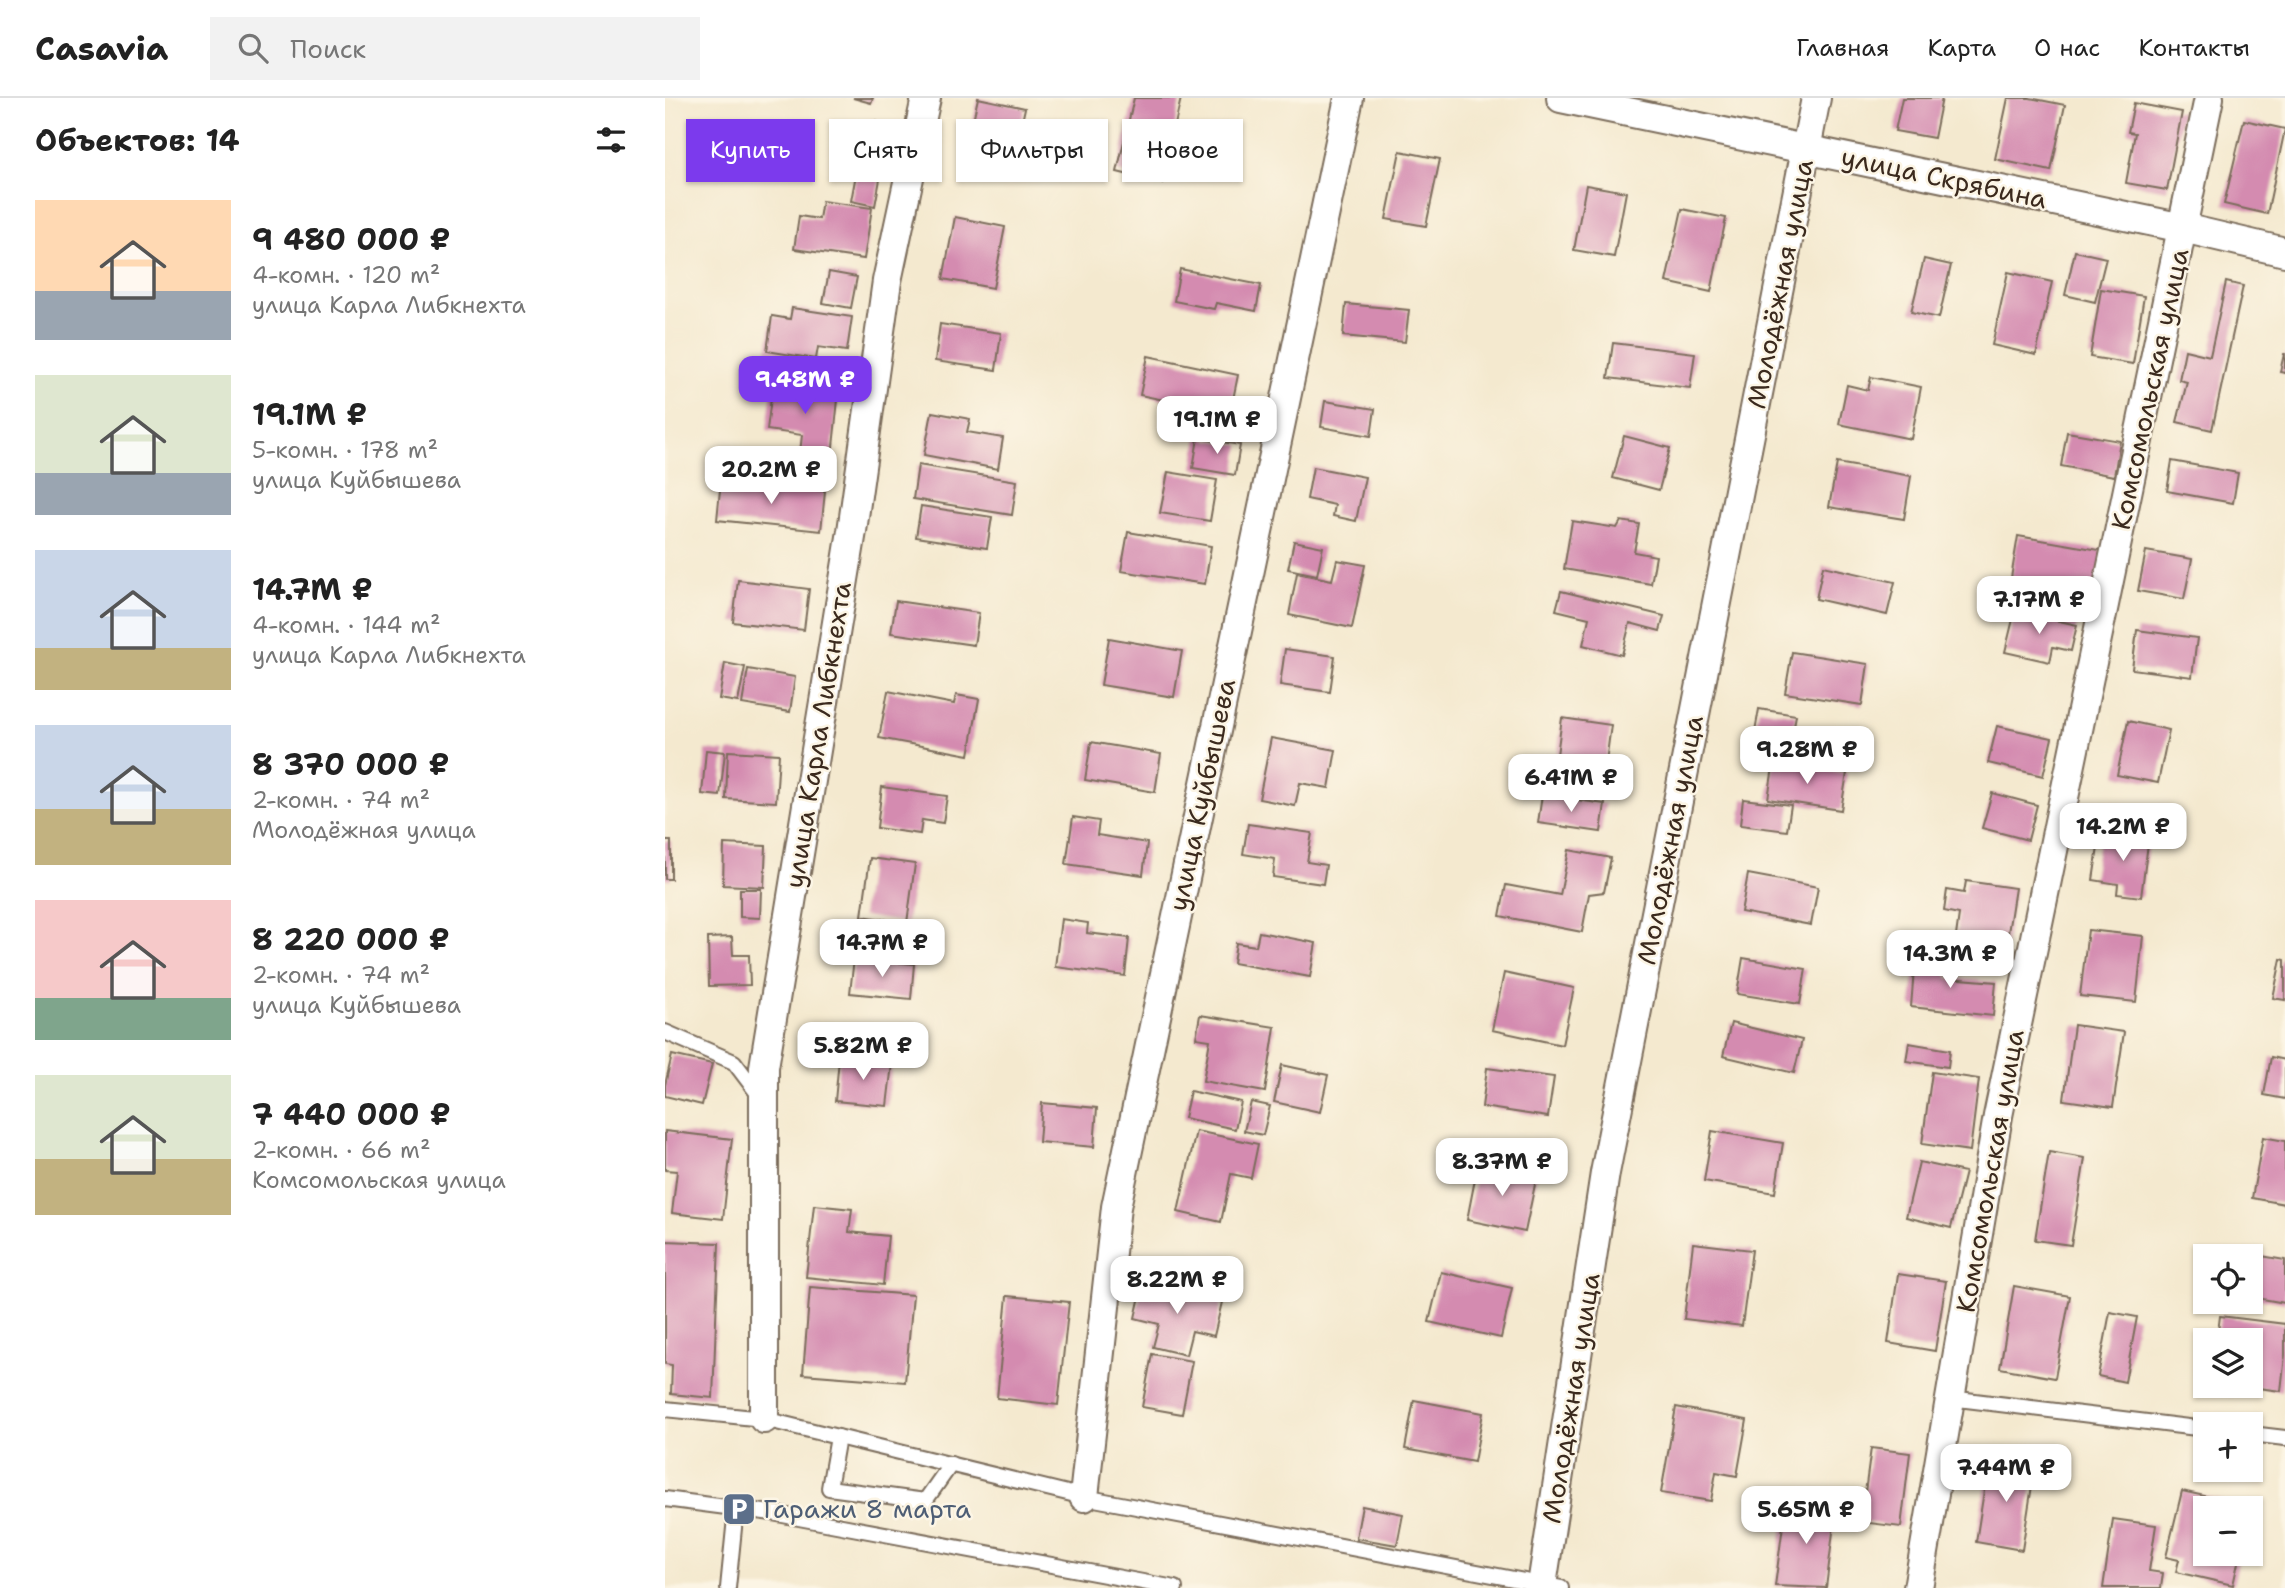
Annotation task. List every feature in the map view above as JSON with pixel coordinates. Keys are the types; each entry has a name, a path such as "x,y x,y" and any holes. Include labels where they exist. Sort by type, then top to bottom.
{"street":[{"name":"улица Карла Либкнехта","path":"764,1419 764,1067 852,531 887,281 926,98"},
{"name":"улица Куйбышева","path":"1084,1497 1116,1207 1349,98"},
{"name":"улица Скрябина","path":"1561,98 2183,228 2285,252"},
{"name":"Молодёжная улица","path":"1552,1587 1605,1173 1816,98"},
{"name":"Комсомольская улица","path":"1919,1588 1998,1116 2209,98"}],"lane":[{"path":"665,1032 734,1062 762,1101"},
{"path":"1950,1398 2193,1428"},
{"path":"665,1409 764,1419 1084,1497 1552,1587"},
{"path":"2263,1435 2285,1438"},
{"path":"838,1437 829,1488 925,1501 951,1464"},
{"path":"665,1500 772,1513 1175,1588"},
{"path":"728,1588 736,1508"}],"building":[{"path":"853,98 873,98 871,103"},
{"path":"978,98 1025,108 1023,119 973,119"},
{"path":"1134,98 1181,98 1176,119 1129,119"},
{"path":"1902,98 1942,98 1934,138 1895,131"},
{"path":"2008,98 2030,98 2065,105 2051,171 1995,159"},
{"path":"2134,103 2182,112 2167,190 2126,183 2135,133 2128,132"},
{"path":"2244,120 2285,129 2267,214 2224,204"},
{"path":"1122,150 1122,173 1117,172"},
{"path":"1400,151 1440,159 1426,226 1386,219"},
{"path":"855,182 880,182 875,206 851,201"},
{"path":"1586,185 1626,192 1614,257 1574,250"},
{"path":"822,201 872,208 864,259 794,249 799,216 819,219"},
{"path":"1682,209 1726,218 1711,292 1666,282"},
{"path":"955,217 1005,227 993,288 943,279"},
{"path":"2075,251 2106,258 2095,302 2065,295"},
{"path":"1924,259 1951,265 1939,318 1911,312"},
{"path":"1180,269 1261,285 1256,311 1216,303 1214,309 1174,301"},
{"path":"829,272 857,277 851,308 823,303"},
{"path":"2008,272 2052,282 2036,355 1992,345"},
{"path":"2226,282 2243,286 2212,430 2177,422 2187,382 2179,380 2185,350 2210,356"},
{"path":"2101,289 2144,296 2133,364 2090,357"},
{"path":"1346,304 1409,310 1405,342 1343,336"},
{"path":"792,308 852,317 847,351 818,347 816,359 767,351 772,316 790,319"},
{"path":"940,324 1001,333 996,370 935,361"},
{"path":"1613,343 1695,353 1690,388 1608,378"},
{"path":"2285,354 2285,373 2280,372"},
{"path":"1148,356 1238,375 1230,414 1140,395"},
{"path":"1871,377 1921,387 1911,439 1839,424 1847,385 1868,390"},
{"path":"773,382 839,390 832,456 800,453 802,435 767,430"},
{"path":"1325,401 1375,409 1371,436 1321,427"},
{"path":"932,412 970,419 967,432 1003,438 998,469 924,455"},
{"path":"2067,432 2120,441 2114,476 2061,466"},
{"path":"1624,436 1670,448 1659,490 1613,478"},
{"path":"1198,438 1240,445 1235,475 1193,468"},
{"path":"2172,461 2238,473 2233,503 2167,491"},
{"path":"1837,463 1911,476 1904,519 1829,507"},
{"path":"918,465 1017,481 1012,515 913,499"},
{"path":"1313,467 1365,477 1356,521 1333,516 1335,505 1307,499"},
{"path":"1168,472 1217,480 1210,521 1160,513"},
{"path":"721,480 825,491 821,531 717,520"},
{"path":"921,506 992,517 987,548 916,537"},
{"path":"1572,521 1617,528 1621,521 1639,524 1634,552 1656,556 1651,584 1564,569"},
{"path":"1128,532 1211,546 1205,584 1121,571"},
{"path":"2018,536 2105,551 2095,605 2009,590"},
{"path":"1294,541 1323,547 1317,575 1288,569"},
{"path":"2146,551 2192,559 2184,599 2138,591"},
{"path":"1337,560 1365,565 1352,628 1289,615 1297,573 1332,580"},
{"path":"1823,566 1895,582 1887,615 1816,599"},
{"path":"738,580 809,589 804,630 733,622"},
{"path":"1561,591 1664,616 1660,631 1630,623 1622,655 1583,645 1589,618 1556,610"},
{"path":"896,601 979,613 974,645 891,633"},
{"path":"2015,611 2077,625 2071,651 2053,647 2050,662 2005,652"},
{"path":"2137,630 2197,638 2192,677 2132,669"},
{"path":"1109,638 1182,651 1174,697 1101,685"},
{"path":"1285,649 1335,656 1330,692 1280,685"},
{"path":"1792,652 1868,664 1862,705 1785,693"},
{"path":"725,663 745,667 738,702 719,699"},
{"path":"748,669 795,677 790,712 742,704"},
{"path":"888,691 954,704 956,695 979,699 969,755 879,738"},
{"path":"1759,709 1796,715 1791,743 1754,737"},
{"path":"1562,718 1611,725 1606,762 1557,755"},
{"path":"2128,721 2169,730 2158,783 2117,775"},
{"path":"1997,726 2052,738 2043,776 1988,763"},
{"path":"1271,738 1336,750 1329,788 1300,783 1295,806 1259,799"},
{"path":"1091,742 1161,754 1155,792 1085,780"},
{"path":"706,750 725,752 720,796 702,794"},
{"path":"728,751 779,754 776,802 726,799"},
{"path":"1774,761 1847,773 1841,810 1768,799"},
{"path":"882,787 947,796 943,823 922,820 920,834 877,828"},
{"path":"1992,793 2037,805 2028,840 1982,828"},
{"path":"1542,795 1605,804 1601,832 1538,823"},
{"path":"1743,799 1791,805 1787,831 1740,825"},
{"path":"1073,817 1099,821 1097,835 1147,843 1143,875 1066,864"},
{"path":"1248,824 1312,833 1307,862 1326,865 1323,884 1273,877 1275,859 1243,854"},
{"path":"2121,832 2149,836 2141,897 2117,894 2118,884 2093,880 2099,841 2119,844"},
{"path":"665,841 671,841 671,879 665,879"},
{"path":"724,844 766,846 764,887 723,885"},
{"path":"1569,850 1611,858 1604,892 1589,894 1582,932 1500,916 1506,885 1560,895"},
{"path":"870,858 915,864 907,923 862,916"},
{"path":"1748,874 1818,887 1811,925 1741,912"},
{"path":"1966,881 2015,888 2003,965 1953,958 1959,914 1944,911 1947,890 1964,893"},
{"path":"740,889 761,889 760,918 740,917"},
{"path":"1061,919 1088,923 1087,933 1129,938 1125,976 1055,967"},
{"path":"2088,930 2143,936 2136,1002 2080,996"},
{"path":"1259,932 1316,943 1310,977 1233,963 1236,943 1256,946"},
{"path":"732,937 733,955 749,955 750,985 709,986 708,938"},
{"path":"1915,957 1949,961 1948,978 1996,982 1993,1016 1911,1007"},
{"path":"854,958 914,964 911,999 850,993"},
{"path":"1743,958 1806,969 1800,1004 1737,994"},
{"path":"2281,959 2285,960 2285,1000 2273,998"},
{"path":"1504,973 1574,988 1562,1045 1492,1030"},
{"path":"1200,1015 1275,1027 1265,1092 1203,1081 1210,1040 1196,1038"},
{"path":"1731,1023 1802,1040 1794,1073 1723,1056"},
{"path":"2074,1025 2124,1032 2113,1107 2064,1100"},
{"path":"1909,1043 1950,1050 1948,1067 1906,1061"},
{"path":"672,1055 712,1064 702,1105 665,1096"},
{"path":"2271,1057 2285,1060 2285,1099 2264,1095"},
{"path":"839,1059 892,1064 887,1106 835,1101"},
{"path":"1282,1065 1328,1075 1320,1112 1274,1102"},
{"path":"1487,1068 1554,1077 1548,1117 1482,1107"},
{"path":"1932,1072 1979,1079 1970,1151 1922,1144"},
{"path":"1190,1091 1241,1102 1235,1129 1184,1118"},
{"path":"1251,1102 1270,1106 1263,1135 1244,1131"},
{"path":"1042,1103 1097,1108 1094,1147 1039,1142"},
{"path":"665,1131 732,1139 723,1219 672,1213 677,1171 665,1170"},
{"path":"1196,1131 1258,1144 1251,1178 1231,1174 1221,1222 1178,1212"},
{"path":"1712,1131 1783,1143 1775,1193 1704,1181"},
{"path":"2263,1137 2285,1141 2285,1204 2252,1198"},
{"path":"2049,1152 2085,1158 2071,1245 2035,1240"},
{"path":"1919,1162 1965,1172 1951,1228 1906,1217"},
{"path":"1478,1164 1537,1175 1525,1232 1467,1220"},
{"path":"814,1205 852,1209 849,1232 888,1236 883,1285 806,1277"},
{"path":"665,1241 719,1243 713,1398 671,1394 672,1365 665,1364"},
{"path":"1693,1243 1752,1250 1742,1326 1684,1319"},
{"path":"2263,1256 2285,1260 2285,1303 2263,1299"},
{"path":"1441,1272 1512,1288 1501,1338 1429,1322"},
{"path":"1898,1274 1946,1281 1935,1351 1888,1343"},
{"path":"1143,1283 1222,1302 1214,1336 1192,1331 1186,1355 1153,1347 1159,1324 1135,1318"},
{"path":"2014,1286 2070,1296 2055,1378 2000,1368"},
{"path":"810,1287 913,1295 905,1382 803,1374"},
{"path":"1007,1296 1069,1302 1058,1405 997,1398"},
{"path":"2110,1312 2137,1317 2125,1382 2098,1376"},
{"path":"2220,1316 2285,1324 2281,1391 2263,1389 2263,1328 2218,1328"},
{"path":"1152,1354 1192,1361 1182,1414 1142,1407"},
{"path":"1414,1400 1483,1413 1474,1462 1405,1449"},
{"path":"1676,1407 1747,1420 1737,1476 1716,1472 1711,1501 1661,1493"},
{"path":"1871,1448 1910,1453 1901,1527 1861,1522"},
{"path":"1989,1459 2035,1466 2022,1550 1976,1542"},
{"path":"2182,1491 2204,1496 2193,1496 2193,1566 2237,1566 2233,1585 2176,1572 2179,1560 2166,1557"},
{"path":"1786,1502 1836,1508 1826,1588 1775,1586"},
{"path":"1362,1506 1403,1514 1397,1545 1356,1538"},
{"path":"2113,1519 2156,1525 2149,1571 2163,1573 2161,1588 2103,1588"}],"place":[{"name":"Гаражи 8 марта","path":"739,1509"}]}
